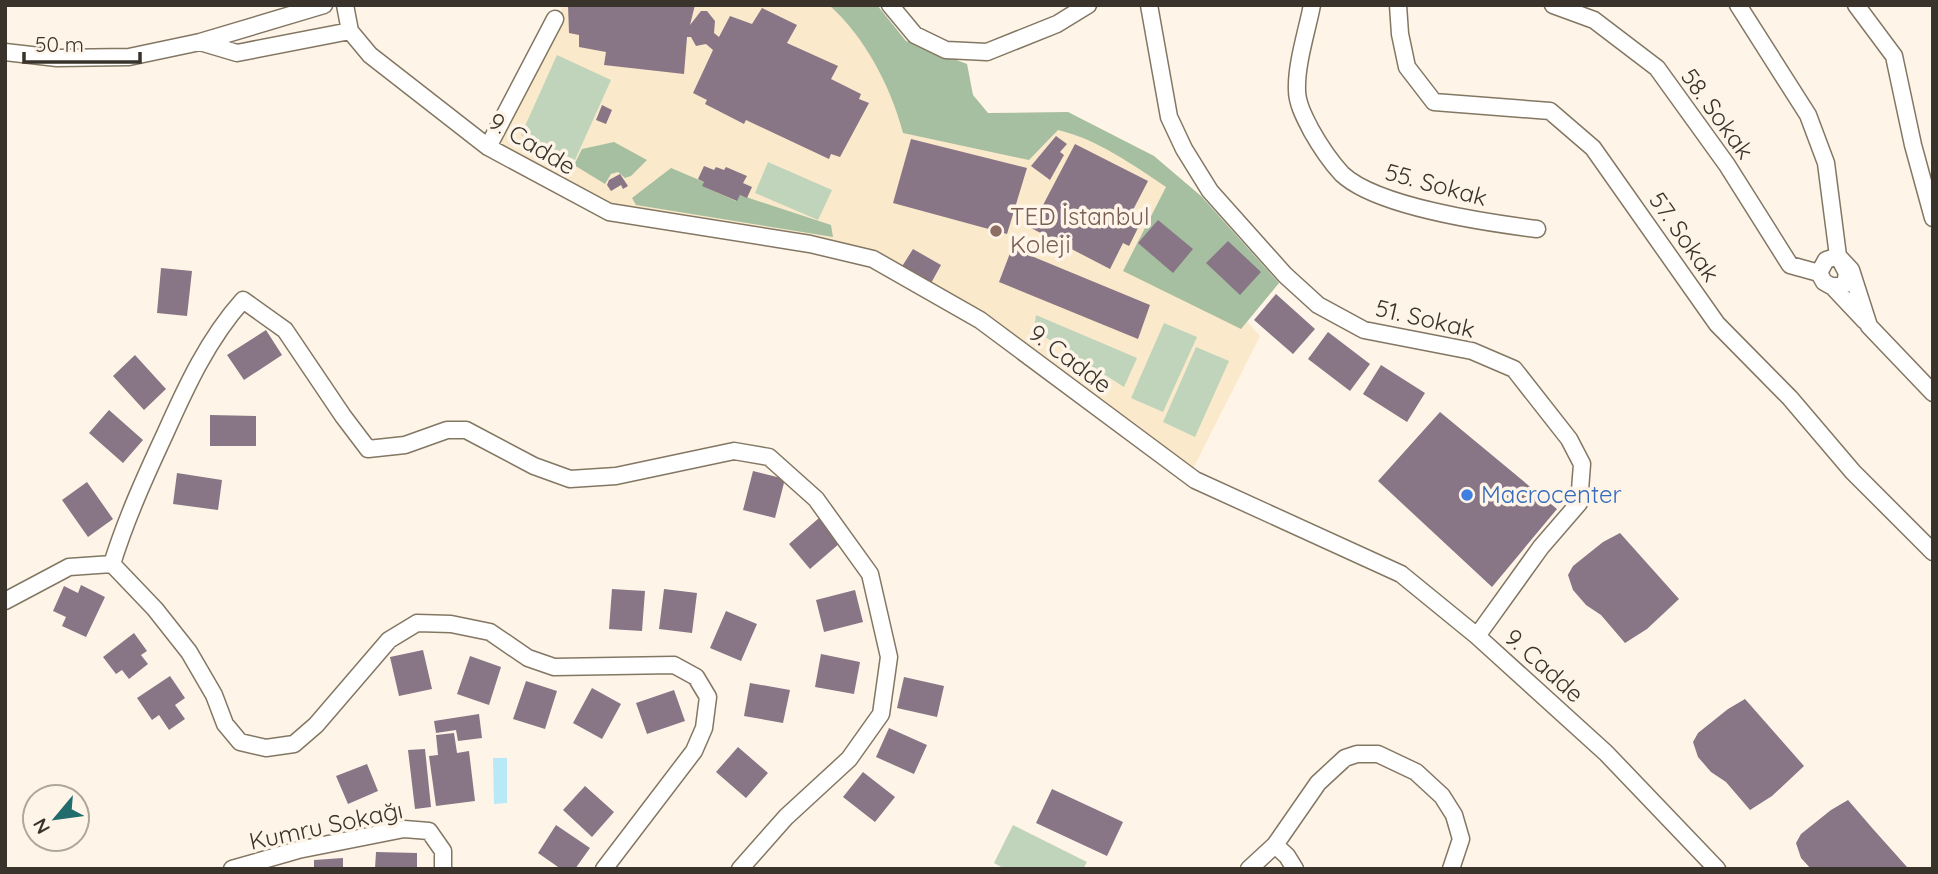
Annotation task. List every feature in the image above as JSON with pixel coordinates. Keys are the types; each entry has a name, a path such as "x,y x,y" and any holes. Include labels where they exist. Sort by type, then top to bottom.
{"street":[{"path":"5,52 57,58 129,57 200,42 324,5"},
{"path":"200,42 237,54 350,32 345,5"},
{"path":"890,5 915,35 946,50 987,52 1057,24 1088,5"},
{"name":"51. Sokak","path":"1149,5 1169,117 1184,149 1210,191 1285,275 1318,305 1364,330 1472,351 1514,369 1569,439 1582,464 1579,503 1541,547 1477,636"},
{"name":"55. Sokak","path":"1312,5 1297,90 1300,107 1320,146 1344,175 1372,192 1412,206 1492,223 1537,229"},
{"name":"57. Sokak","path":"1398,5 1400,34 1407,67 1434,102 1550,111 1594,148 1717,324 1790,398 1853,472 1933,552"},
{"name":"58. Sokak","path":"1553,5 1594,20 1657,68 1727,165 1790,265 1819,273"},
{"path":"1738,5 1808,115 1826,163 1838,256 1847,273 1845,284 1833,287"},
{"path":"1856,5 1894,56 1913,145 1933,218"},
{"path":"488,147 555,19"},
{"name":"9. Cadde","path":"350,32 369,55 488,147 580,199 609,212 810,244 873,259 980,320 1195,480 1401,574 1477,636 1606,753 1717,869"},
{"path":"1838,256 1826,260 1819,273 1825,282 1833,287 1933,393"},
{"path":"1838,256 1851,270 1870,326"},
{"path":"112,564 128,514 189,382 224,320 243,300 285,330 342,416 368,449 405,445 447,430 466,430 534,466 570,479 616,476 734,451 769,457 816,499 870,574 889,657 881,715 849,759 786,817 740,869"},
{"path":"5,601 69,567 112,564 156,609 189,652 214,695 225,724 240,742 266,748 294,744 316,725 389,640 417,623 451,624 489,632 528,658 554,667 674,665 696,677 708,697 704,728 694,751 604,869"},
{"path":"1249,869 1275,845 1318,783 1346,758 1357,754 1378,754 1416,772 1442,796 1454,815 1461,839 1451,869"},
{"name":"Kumru Sokağı","path":"232,869 298,850 404,828 429,831 443,851 443,869"},
{"path":"1275,845 1287,856 1295,869"}],"shaded area":[{"name":"TED İstanbul Koleji","path":"561,5 877,5 906,41 967,64 973,95 988,113 1068,112 1154,156 1201,196 1279,283 1247,321 1260,336 1193,469 985,314 865,249 611,207 498,145 561,21"}],"green space":[{"path":"829,5 877,5 906,41 967,64 973,95 988,113 1068,112 1154,156 1201,196 1279,283 1241,329 1123,271 1166,187 1101,146 1058,130 1029,160 903,133 875,64 854,32"},
{"path":"557,55 611,80 575,160 521,135"},
{"path":"614,142 647,160 631,176 625,178 618,172 611,174 605,184 574,165 582,149"},
{"path":"768,162 832,190 818,220 755,193"},
{"path":"671,168 704,182 703,186 736,201 740,195 831,225 833,237 636,205 632,198"},
{"path":"1036,315 1137,358 1124,387 1034,330"},
{"path":"1164,323 1197,337 1163,412 1131,398"},
{"path":"1196,347 1229,361 1195,437 1163,422"},
{"path":"1013,825 1087,862 1083,869 1005,869 994,863"}],"water":[{"path":"493,758 507,758 507,803 494,804"}],"building":[{"path":"568,5 695,5 690,25 701,11 707,11 715,21 714,33 719,37 730,16 752,24 762,8 797,25 787,43 838,66 831,79 861,94 859,99 869,103 840,157 831,154 829,159 746,120 744,124 705,104 707,100 693,93 713,50 706,44 696,46 691,37 687,37 684,74 604,65 606,52 579,47 579,35 569,33"},
{"path":"602,105 612,110 606,124 596,120"},
{"path":"1056,136 1067,144 1060,152 1064,155 1050,180 1031,166"},
{"path":"911,139 1027,168 1007,234 893,203"},
{"path":"1075,144 1148,181 1133,210 1144,216 1129,246 1123,243 1110,269 1031,228"},
{"path":"704,166 714,170 716,167 724,170 726,167 747,176 743,183 752,187 747,198 740,195 737,201 702,186 704,182 698,179"},
{"path":"620,174 628,186 623,189 621,185 611,191 607,185 609,180"},
{"path":"1158,220 1193,249 1173,273 1138,243"},
{"path":"1228,241 1261,272 1240,295 1206,263"},
{"path":"1012,248 1150,305 1138,339 999,282"},
{"path":"913,249 941,265 930,285 901,268"},
{"path":"161,268 192,271 187,316 157,313"},
{"path":"1276,294 1315,329 1293,354 1254,320"},
{"path":"266,330 282,355 244,380 227,355"},
{"path":"1328,332 1370,364 1350,391 1308,359"},
{"path":"135,355 166,389 144,410 113,376"},
{"path":"1381,365 1425,393 1407,422 1363,394"},
{"path":"109,410 143,440 123,463 89,433"},
{"name":"Macrocenter","path":"1440,412 1557,509 1492,587 1378,481"},
{"path":"210,415 256,416 256,446 210,446"},
{"path":"753,471 785,479 775,518 743,510"},
{"path":"177,473 222,480 218,510 173,504"},
{"path":"87,482 113,519 88,537 62,500"},
{"path":"819,518 840,543 810,569 789,544"},
{"path":"1620,533 1679,599 1647,629 1625,643 1601,615 1586,605 1573,590 1568,575 1573,566 1603,542"},
{"path":"81,585 105,597 86,637 62,626 66,617 53,611 64,586 78,593"},
{"path":"612,589 645,591 642,631 609,629"},
{"path":"664,589 697,593 692,633 659,629"},
{"path":"855,590 863,622 824,632 816,600"},
{"path":"726,611 757,624 741,661 710,648"},
{"path":"134,633 147,651 141,655 148,664 129,679 122,670 116,674 103,657"},
{"path":"423,650 432,689 399,696 390,657"},
{"path":"821,654 860,662 854,694 815,687"},
{"path":"470,656 501,667 489,705 457,694"},
{"path":"170,676 185,698 175,705 185,719 169,730 159,715 152,720 137,698"},
{"path":"904,677 944,686 937,717 897,708"},
{"path":"526,681 557,691 545,729 513,719"},
{"path":"750,683 790,690 783,723 744,716"},
{"path":"592,688 621,704 602,739 573,723"},
{"path":"674,690 685,721 647,734 636,703"},
{"path":"1745,699 1804,766 1772,796 1750,810 1726,782 1711,772 1698,757 1693,742 1698,733"},
{"path":"479,714 482,738 458,741 456,730 436,733 434,721"},
{"path":"889,728 927,745 914,774 876,757"},
{"path":"454,733 457,753 469,751 475,801 436,806 429,756 438,755 436,735"},
{"path":"738,747 768,773 746,798 716,772"},
{"path":"425,749 431,807 415,809 408,750"},
{"path":"367,764 378,791 348,804 336,776"},
{"path":"863,772 895,797 875,822 843,797"},
{"path":"585,786 614,812 592,837 563,810"},
{"path":"1052,789 1123,822 1107,856 1036,823"},
{"path":"1848,800 1907,867 1811,869 1801,858 1796,843 1801,834"},
{"path":"556,825 590,848 575,869 561,869 538,853"},
{"path":"376,852 417,853 417,869 375,869"},
{"path":"343,858 343,869 314,869 314,860"}],"place":[{"name":"TED İstanbul Koleji","path":"996,231"},
{"name":"Macrocenter","path":"1467,495"}]}
